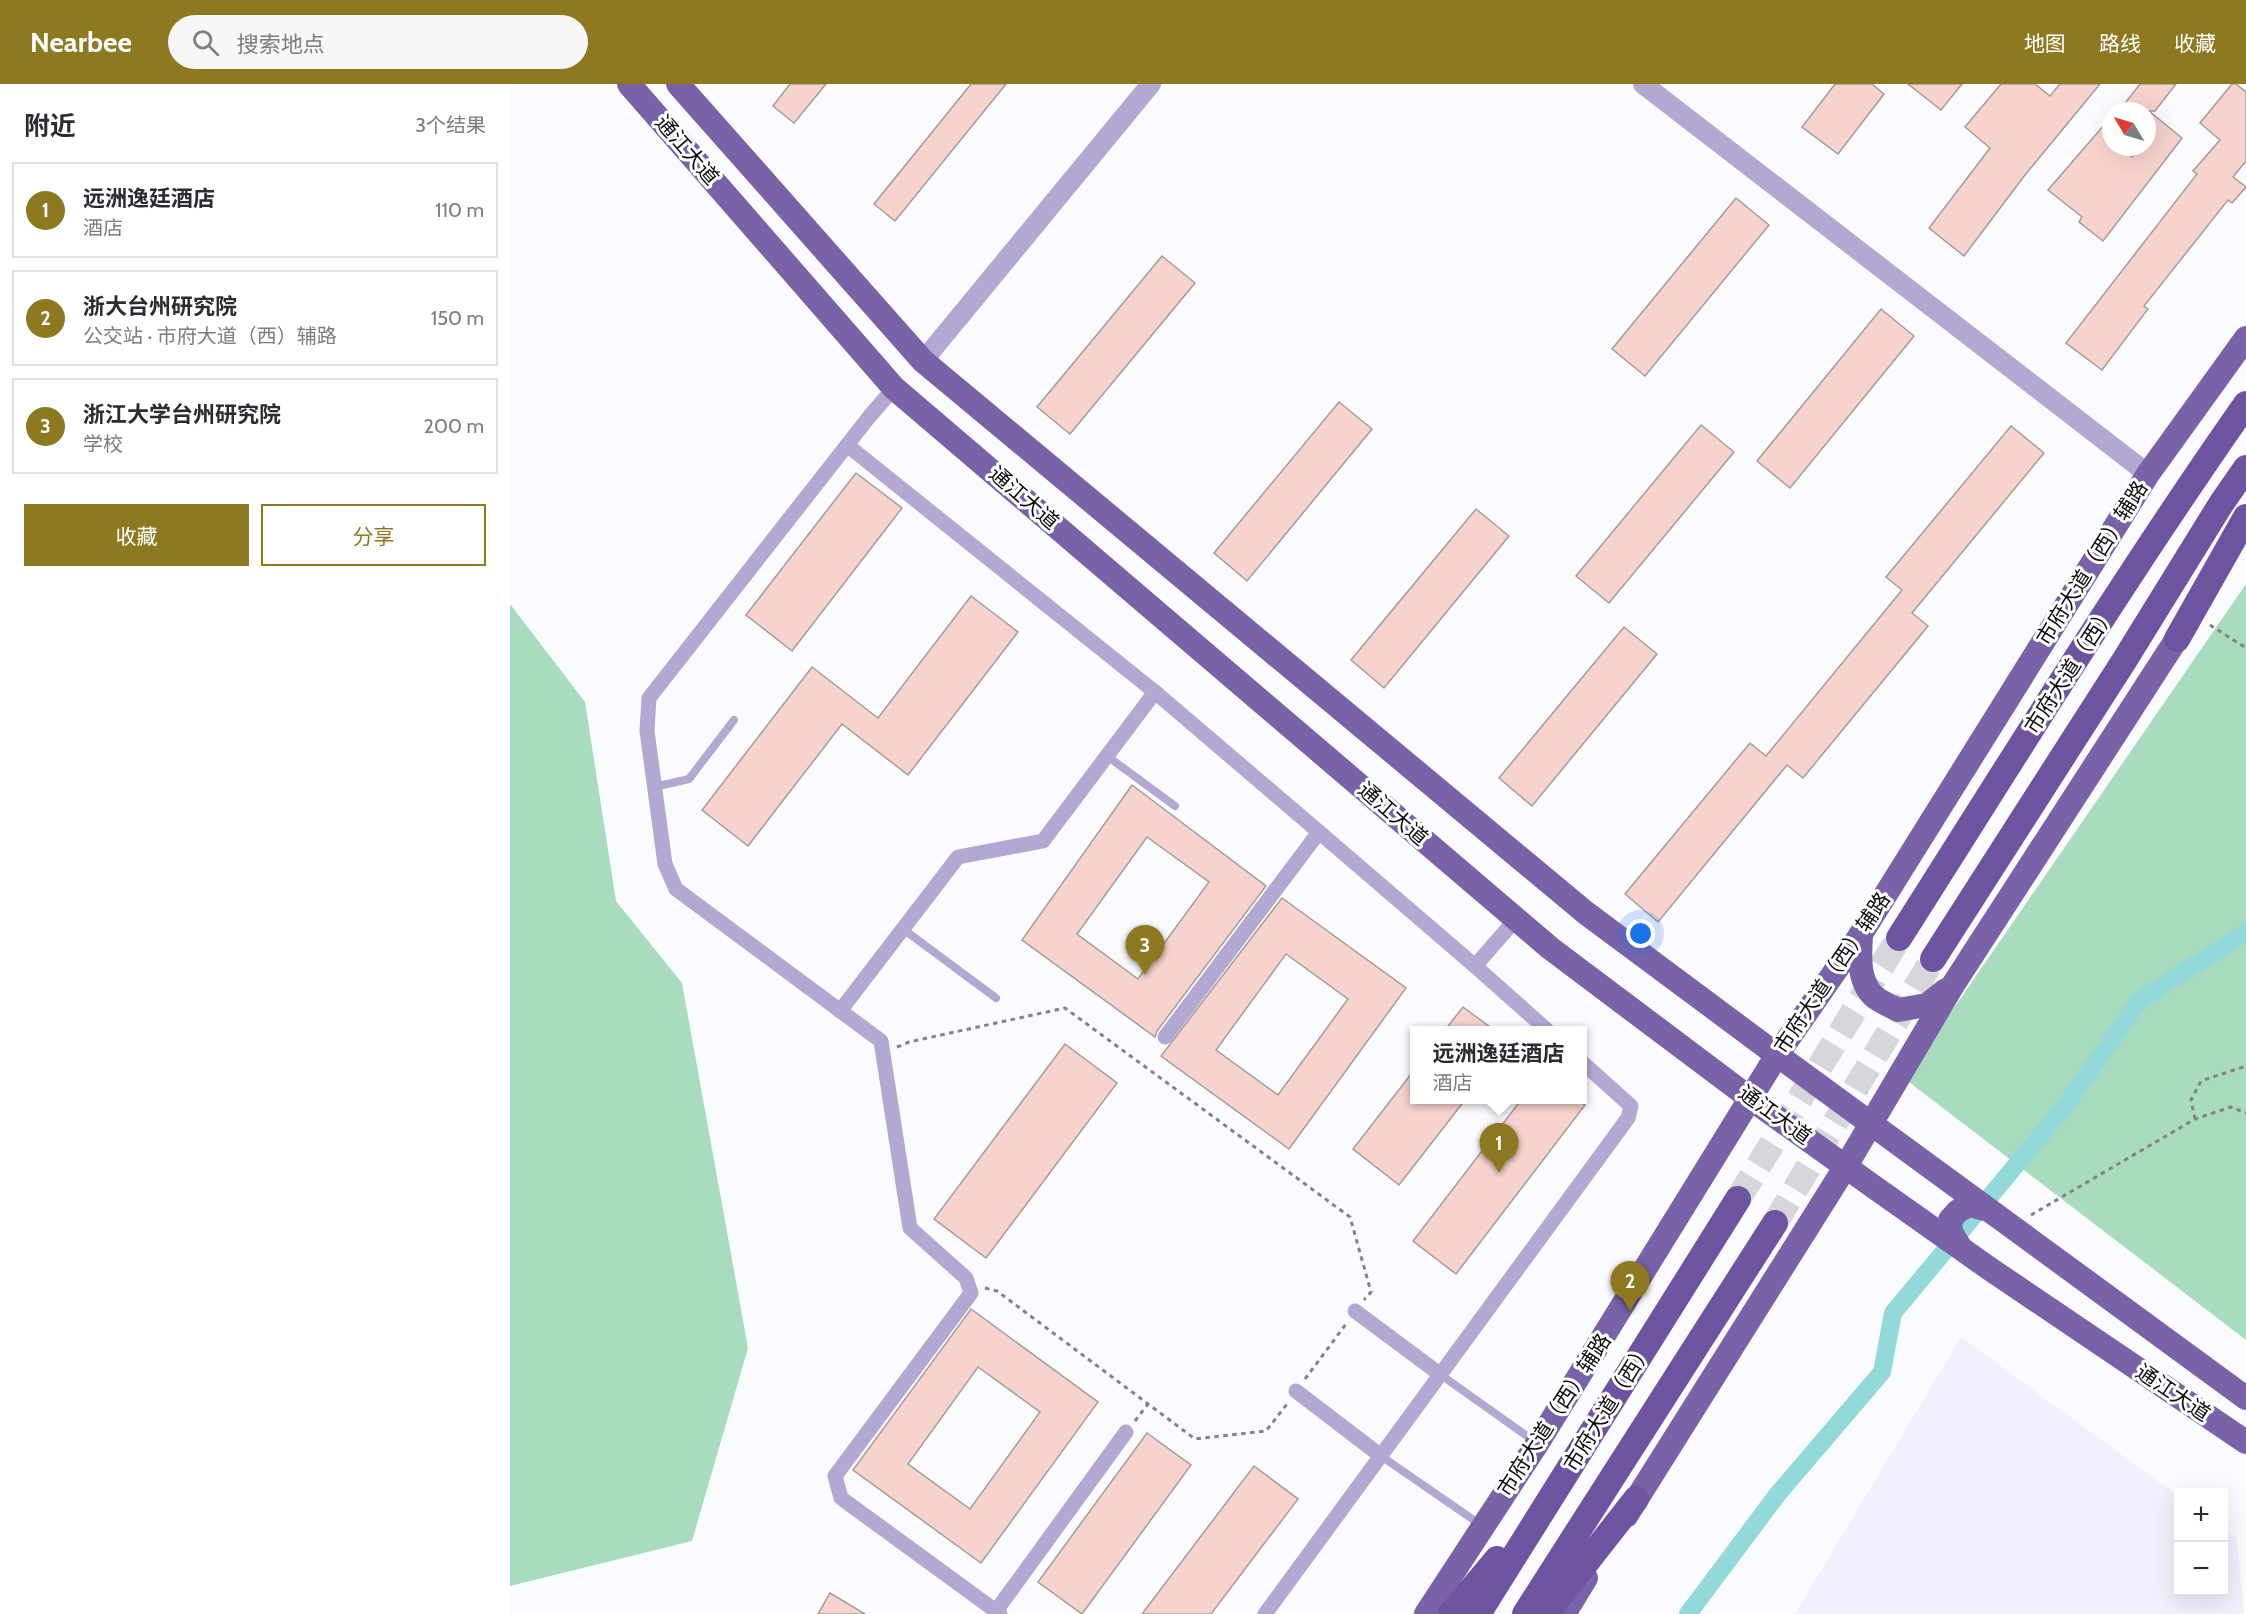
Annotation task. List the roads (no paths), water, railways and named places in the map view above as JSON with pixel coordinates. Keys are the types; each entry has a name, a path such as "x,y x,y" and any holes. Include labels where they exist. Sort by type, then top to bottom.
{"highway":[{"name":"市府大道（西）","path":"1899,938 2196,475 2246,404"},
{"name":"市府大道（西）","path":"1933,959 2246,468"},
{"path":"2177,639 2246,518"},
{"name":"市府大道（西）","path":"1478,1614 1738,1199"},
{"name":"市府大道（西）","path":"1525,1614 1775,1223"},
{"path":"1451,1614 1562,1480"},
{"path":"1546,1614 1636,1499"}],"main road":[{"name":"通江大道","path":"629,84 894,388 1550,948 1874,1187 1990,1269 2246,1442"},
{"name":"通江大道","path":"678,84 923,361 1586,913 2246,1398"},
{"name":"市府大道（西）辅路","path":"1426,1614 1537,1444 1752,1099 1777,1055 1861,934 2148,474 2246,338"},
{"path":"1564,1614 1846,1166 1953,985 2246,535"},
{"path":"1861,934 1860,968 1868,987 1875,997 1898,1010 1927,1005 1953,985"},
{"path":"1960,1247 1951,1232 1950,1220 1958,1211 1969,1205 1988,1210"},
{"path":"1444,1614 1481,1529"}],"street":[{"path":"923,361 1151,84"},
{"path":"1643,84 2148,474"},
{"path":"894,388 650,698 647,731 665,864 676,889 880,1041 910,1228 966,1278 971,1293 835,1476 841,1498 998,1613 1126,1432"},
{"path":"847,445 1155,692 1542,1026"},
{"path":"840,1011 958,857 1043,841 1155,692"},
{"path":"1165,1037 1319,832"},
{"path":"1475,966 1516,919"},
{"path":"1265,1614 1628,1119 1631,1106 1587,1067"},
{"path":"1355,1311 1442,1375"},
{"path":"1296,1391 1381,1455"}],"lane":[{"path":"654,787 689,779 734,720"},
{"path":"1106,755 1175,806"},
{"path":"903,928 996,998"},
{"path":"1442,1375 1537,1444"},
{"path":"1381,1455 1481,1529"}],"waterway":[{"path":"1688,1614 1777,1495 1882,1372 1893,1313 2061,1111 2140,1000 2246,932"}],"tunnel":[{"path":"1738,1199 1899,938"},
{"path":"1775,1223 1933,959"}],"place":[{"name":"浙江大学台州研究院","path":"1145,975"},
{"name":"远洲逸廷酒店","path":"1499,1173"},
{"name":"浙大台州研究院","path":"1630,1311"}]}
